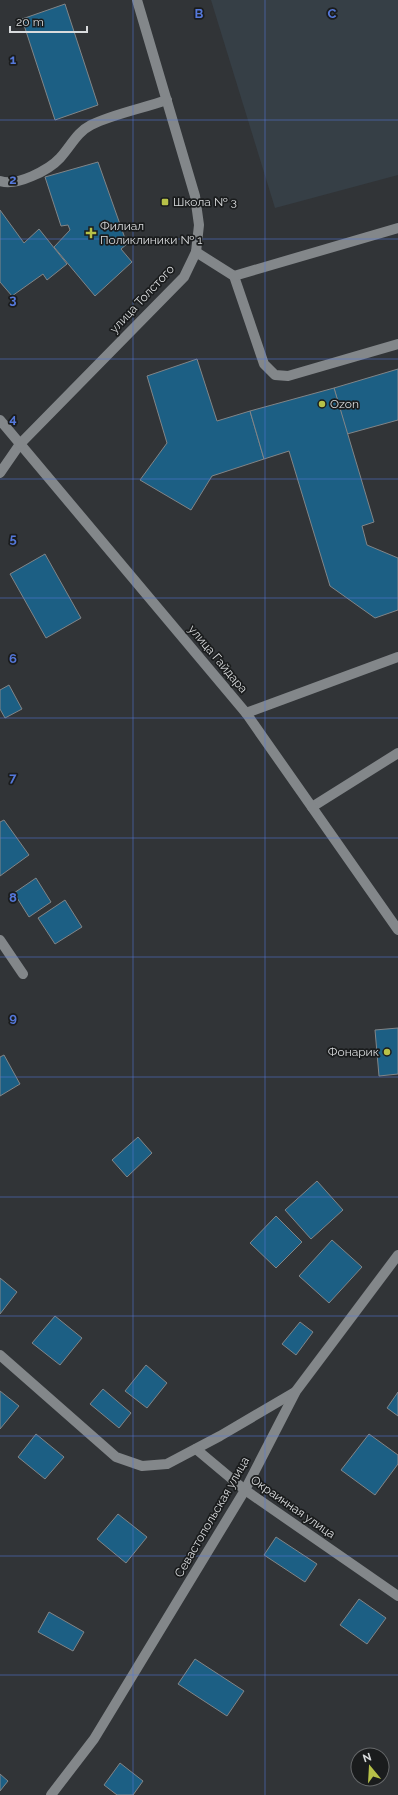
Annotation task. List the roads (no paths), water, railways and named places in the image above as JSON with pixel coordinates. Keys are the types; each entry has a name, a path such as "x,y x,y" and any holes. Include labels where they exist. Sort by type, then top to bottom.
{"street":[{"name":"улица Толстого","path":"0,473 20,444 184,277 196,252 199,225 195,196 137,0"},
{"path":"0,181 5,183 16,181 47,169 60,158 81,131 92,124 167,100"},
{"path":"234,276 398,228"},
{"path":"196,252 234,276 264,364 274,375 288,376 398,344"},
{"name":"улица Гайдара","path":"0,420 246,713 398,930"},
{"path":"246,713 398,657"},
{"path":"312,807 398,753"},
{"path":"0,940 23,974"},
{"name":"Севастопольская улица","path":"51,1795 94,1739 245,1490 296,1391 398,1255"},
{"path":"0,1355 116,1457 142,1466 167,1464 196,1449 296,1391"},
{"name":"Окраинная улица","path":"196,1449 245,1490 398,1596"}],"place":[{"name":"Школа № 3","path":"165,202"},
{"name":"Филиал Поликлиники № 1","path":"91,233"},
{"name":"Ozon","path":"322,404"},
{"name":"Фонарик","path":"387,1052"}]}
